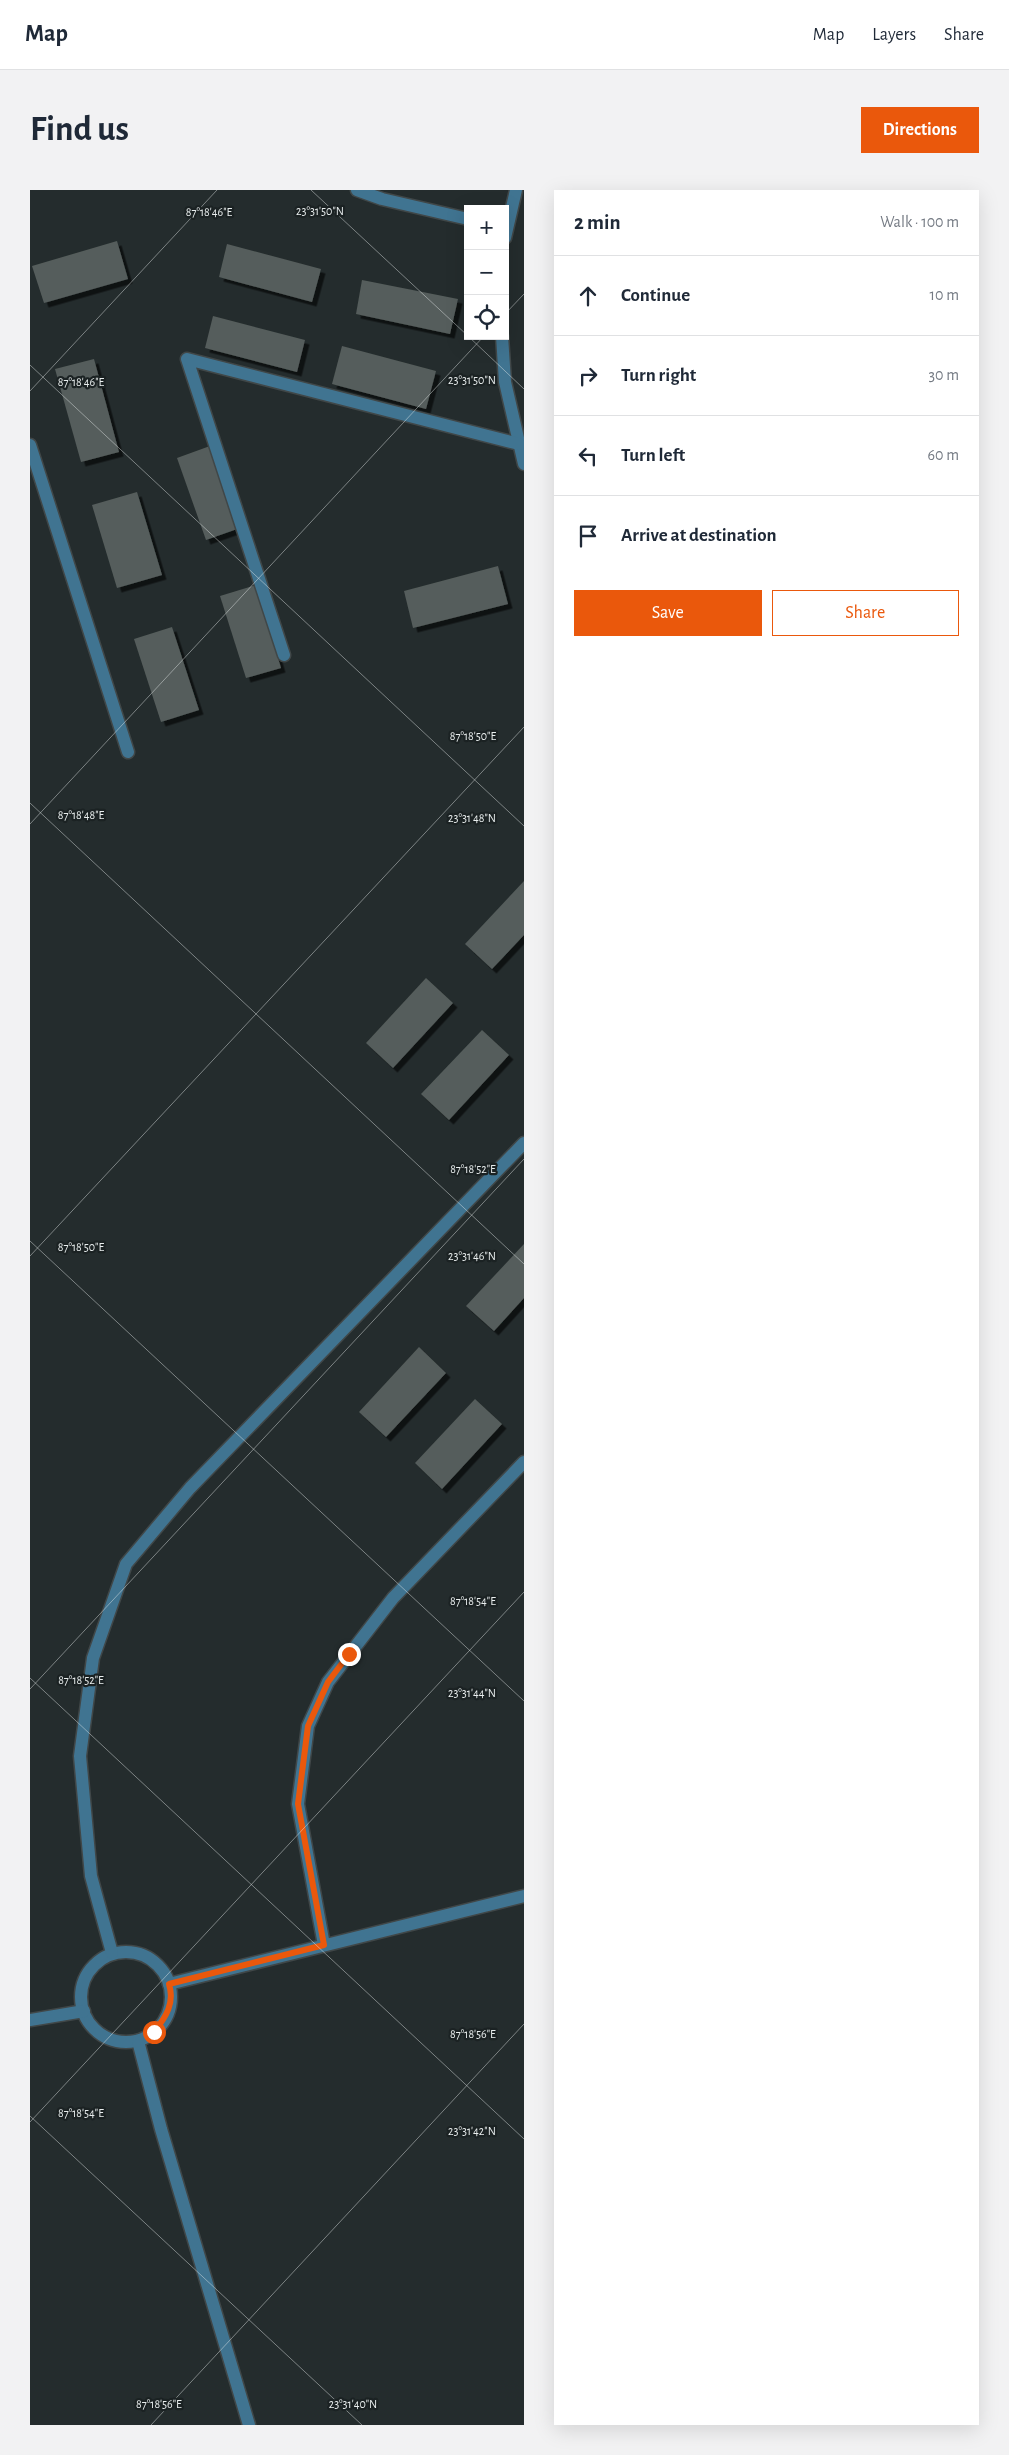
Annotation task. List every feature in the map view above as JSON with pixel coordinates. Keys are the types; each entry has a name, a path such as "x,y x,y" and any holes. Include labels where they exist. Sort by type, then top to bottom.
{"street":[{"path":"357,190 382,199 464,218"},
{"path":"509,217 516,190"},
{"path":"502,340 505,382 524,464"},
{"path":"284,655 187,360 519,444"},
{"path":"30,445 128,752"},
{"path":"112,1953 91,1876 80,1756 93,1658 126,1564 190,1488 524,1142"},
{"path":"324,1945 298,1804 308,1726 328,1682 393,1598 524,1462"},
{"path":"169,1984 524,1896"},
{"path":"120,1950 138,1952 165,1972 172,1993 168,2014 154,2032 138,2041 124,2042 105,2038 87,2023 79,2000 85,1974 99,1958 112,1953 120,1950"},
{"path":"30,2020 84,2011"},
{"path":"138,2041 161,2129 249,2425"}],"building":[{"path":"117,241 128,279 44,303 32,266"},
{"path":"227,244 321,269 312,302 219,277"},
{"path":"362,280 458,299 450,334 356,314"},
{"path":"213,316 305,340 297,372 205,348"},
{"path":"342,346 436,371 426,409 332,384"},
{"path":"94,359 119,452 81,462 55,369"},
{"path":"210,446 240,528 206,540 177,458"},
{"path":"137,492 162,575 117,588 92,505"},
{"path":"498,566 508,604 413,628 404,591"},
{"path":"256,585 281,668 246,678 220,596"},
{"path":"172,627 199,710 161,722 134,639"},
{"path":"524,881 524,935 492,969 465,944"},
{"path":"426,978 453,1003 393,1068 366,1043"},
{"path":"482,1030 509,1055 449,1120 421,1094"},
{"path":"524,1244 524,1298 494,1331 466,1306"},
{"path":"419,1347 446,1373 386,1437 359,1412"},
{"path":"475,1399 502,1424 442,1489 415,1463"}],"route":[{"path":"154,2032 168,2014 172,1993 169,1984 324,1945 298,1804 308,1726 328,1682 349,1654"}]}
